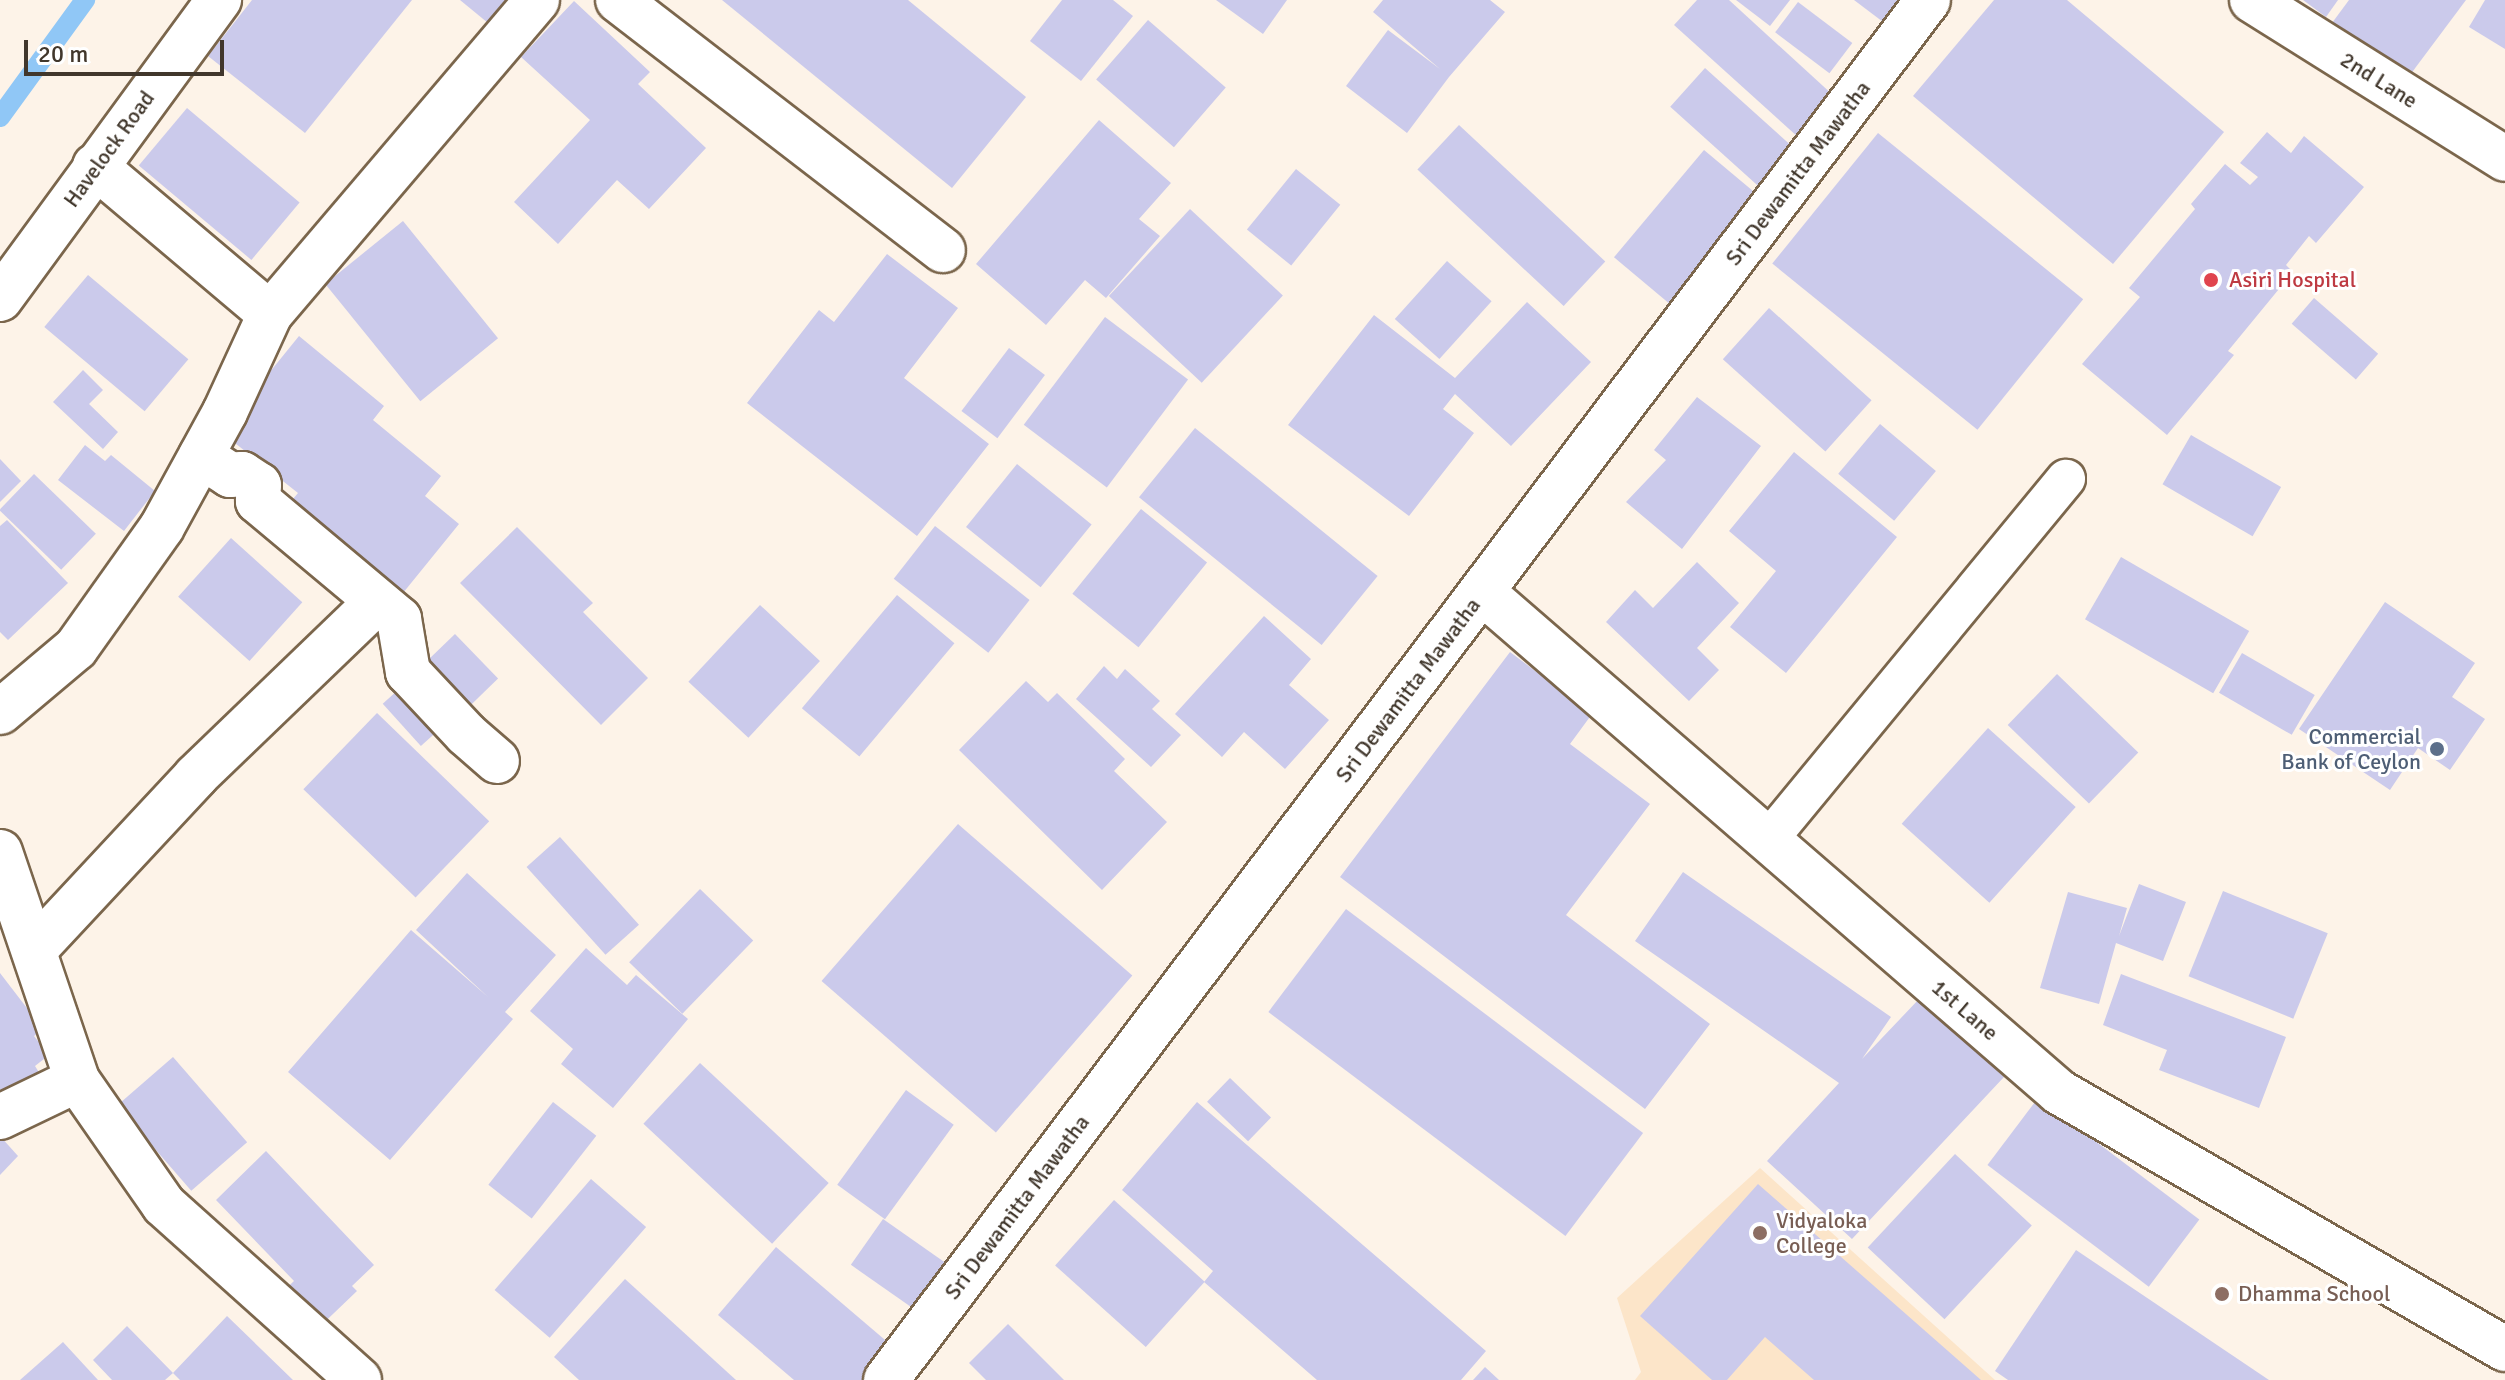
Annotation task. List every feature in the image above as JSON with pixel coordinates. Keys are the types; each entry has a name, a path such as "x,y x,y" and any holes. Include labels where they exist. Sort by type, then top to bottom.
{"street":[{"name":"Havelock Road","path":"0,299 219,0"},
{"path":"0,712 76,648 162,527 201,456 270,314 537,0"},
{"path":"618,0 943,250"},
{"name":"Sri Dewamitta Mawatha","path":"886,1380 1928,0"},
{"name":"2nd Lane","path":"2252,0 2505,159"},
{"path":"95,166 270,314"},
{"path":"201,456 230,475 242,474 259,485 258,501 399,619 408,672 466,734 497,761"},
{"name":"1st Lane","path":"1482,592 2059,1092 2505,1349"},
{"path":"34,950 196,776 377,602"},
{"path":"0,852 77,1080 164,1205 359,1380"},
{"path":"0,1117 77,1080"}],"lane":[{"path":"1769,839 2066,479"}],"shaded area":[{"name":"Vidyaloka College","path":"1760,1168 1995,1380 1635,1380 1641,1372 1617,1298"}],"building":[{"path":"252,0 412,0 305,133 208,56"},
{"path":"460,0 508,0 488,23"},
{"path":"722,0 908,0 1026,97 952,188"},
{"path":"1062,0 1113,0 1133,16 1081,81 1030,41"},
{"path":"1216,0 1287,0 1263,34"},
{"path":"1383,0 1490,0 1505,12 1449,77 1407,133 1346,86 1388,30 1440,69 1373,12"},
{"path":"1697,0 1729,0 1846,107 1809,147 1674,25"},
{"path":"1736,0 1790,0 1770,26"},
{"path":"1854,0 1918,0 1895,31"},
{"path":"1994,0 2067,0 2224,132 2113,264 1913,96"},
{"path":"2303,0 2338,0 2326,17"},
{"path":"2349,0 2466,0 2407,79 2332,23"},
{"path":"2485,0 2505,0 2505,49 2469,27"},
{"path":"574,1 650,72 638,84 706,148 649,209 617,180 558,244 514,202 590,120 521,57"},
{"path":"1798,2 1852,43 1829,73 1775,32"},
{"path":"1148,20 1226,88 1174,147 1096,80"},
{"path":"1705,68 1804,157 1769,196 1670,107"},
{"path":"187,108 300,202 251,260 139,165"},
{"path":"1099,120 1171,183 1139,219 1160,236 1106,298 1085,280 1046,325 976,264"},
{"path":"1459,125 1605,261 1564,306 1417,170"},
{"name":"Asiri Hospital","path":"2267,132 2291,153 2304,136 2364,187 2316,243 2309,236 2286,265 2293,272 2228,351 2234,355 2167,435 2082,364 2140,297 2129,288 2195,209 2191,204 2225,164 2250,185 2258,177 2240,163"},
{"path":"1878,133 2083,299 1977,430 1772,264"},
{"path":"1704,150 1762,199 1672,306 1614,257"},
{"path":"1296,169 1340,205 1291,265 1247,230"},
{"path":"1190,209 1283,296 1202,383 1109,296"},
{"path":"403,221 498,338 420,401 325,284"},
{"path":"887,254 958,308 904,378 989,444 917,536 747,403 819,310 834,322"},
{"path":"1447,261 1492,301 1439,359 1395,319"},
{"path":"88,275 188,359 145,411 44,327"},
{"path":"2314,298 2378,354 2356,379 2292,324"},
{"path":"1527,302 1591,362 1511,446 1455,394 1443,409 1474,433 1409,516 1288,425 1374,315 1455,378"},
{"path":"1769,308 1872,400 1825,452 1723,359"},
{"path":"1105,317 1188,380 1107,487 1024,425"},
{"path":"299,336 384,406 373,420 441,476 425,496 459,524 403,593 371,567 368,570 288,505 298,493 221,432"},
{"path":"1009,348 1045,375 997,438 961,411"},
{"path":"83,370 103,390 89,404 118,432 103,449 53,402"},
{"path":"1697,397 1761,446 1682,549 1626,502 1666,460 1654,450"},
{"path":"1880,424 1936,471 1894,521 1838,474"},
{"path":"1195,428 1378,576 1322,645 1139,497"},
{"path":"2191,435 2281,487 2253,536 2162,484"},
{"path":"85,445 105,461 111,455 155,491 124,531 58,480"},
{"path":"1794,452 1897,537 1786,673 1730,627 1776,571 1729,531"},
{"path":"0,459 21,481 0,502"},
{"path":"1017,464 1092,524 1041,587 966,527"},
{"path":"34,474 96,534 61,570 0,511"},
{"path":"1141,509 1207,562 1138,647 1072,594"},
{"path":"7,520 68,583 8,640 0,632 0,526"},
{"path":"935,526 1030,600 988,653 894,579"},
{"path":"517,527 593,603 583,612 648,678 601,725 460,583"},
{"path":"231,538 302,602 249,661 178,597"},
{"path":"2121,557 2249,631 2213,693 2085,619"},
{"path":"1697,562 1739,603 1697,648 1719,670 1689,701 1606,622 1635,590 1653,608"},
{"path":"897,595 954,643 859,757 802,708"},
{"path":"2385,602 2475,663 2452,697 2485,719 2450,770 2418,748 2390,790 2299,729"},
{"path":"760,605 820,661 748,738 688,682"},
{"path":"1264,616 1311,659 1289,685 1329,720 1285,769 1244,732 1222,757 1175,714"},
{"path":"455,634 498,679 460,715 417,671"},
{"path":"1510,652 1592,714 1570,744 1650,804 1566,915 1710,1024 1645,1109 1340,877"},
{"path":"2242,653 2315,695 2292,735 2219,693"},
{"path":"1104,666 1117,679 1125,669 1160,701 1152,709 1181,735 1151,767 1076,699"},
{"path":"2057,674 2138,752 2089,804 2008,725"},
{"path":"408,681 446,723 421,746 383,704"},
{"path":"1026,681 1048,702 1057,693 1125,759 1114,771 1167,822 1102,890 959,750"},
{"path":"377,713 489,821 416,898 303,789"},
{"path":"1988,728 2076,807 1989,903 1902,824"},
{"path":"958,824 1132,976 996,1133 822,981"},
{"path":"560,837 639,925 606,955 527,867"},
{"path":"1683,872 1891,1017 1862,1059 1920,998 2004,1077 1852,1239 1767,1161 1839,1083 1635,941"},
{"path":"467,873 556,955 505,1012 513,1019 390,1160 288,1072 411,930 488,997 416,930"},
{"path":"2139,884 2186,902 2163,961 2116,943 2099,1004 2040,988 2068,892 2127,908 2119,936"},
{"path":"700,889 753,940 682,1014 629,962"},
{"path":"2223,891 2328,933 2293,1019 2189,976"},
{"path":"1346,909 1643,1133 1565,1236 1268,1012"},
{"path":"586,948 627,985 636,975 688,1019 613,1108 561,1064 573,1049 530,1011"},
{"path":"0,973 43,1029 34,1036 49,1055 35,1066 40,1074 13,1096 7,1089 2,1092 0,1089"},
{"path":"2121,974 2286,1037 2259,1108 2159,1070 2167,1050 2103,1025"},
{"path":"173,1057 247,1142 191,1191 117,1106"},
{"path":"700,1063 829,1183 772,1244 643,1124"},
{"path":"1230,1078 1271,1118 1248,1141 1207,1102"},
{"path":"906,1090 954,1125 885,1219 837,1185"},
{"path":"2038,1098 2199,1220 2149,1287 1987,1165"},
{"path":"553,1102 596,1136 532,1219 488,1185"},
{"path":"1197,1102 1486,1351 1461,1380 1317,1380 1204,1282 1213,1271 1122,1190"},
{"path":"0,1136 18,1156 0,1175"},
{"path":"266,1151 374,1265 352,1286 357,1291 310,1336 275,1299 294,1281 216,1200"},
{"path":"1955,1154 2032,1226 1944,1319 1868,1248"},
{"path":"591,1179 646,1227 550,1338 495,1290"},
{"name":"Vidyaloka College","path":"1758,1184 1981,1380 1814,1380 1765,1337 1727,1380 1712,1380 1640,1316"},
{"path":"1114,1200 1205,1282 1146,1347 1055,1265"},
{"path":"883,1219 952,1267 920,1313 851,1265"},
{"path":"776,1247 898,1351 874,1380 794,1380 718,1315"},
{"path":"2076,1250 2269,1380 2008,1380 1995,1371"},
{"path":"625,1279 736,1380 579,1380 554,1357"},
{"path":"227,1316 293,1380 180,1380 173,1373"},
{"path":"1008,1324 1064,1380 986,1380 969,1363"},
{"path":"127,1326 173,1373 165,1380 112,1380 93,1360"},
{"path":"63,1342 98,1380 20,1380"},
{"path":"1485,1367 1499,1380 1473,1380"}],"waterway":[{"path":"0,117 85,0"}],"place":[{"name":"Asiri Hospital","path":"2211,280"},
{"name":"Commercial Bank of Ceylon","path":"2437,749"},
{"name":"Vidyaloka College","path":"1760,1233"},
{"name":"Dhamma School","path":"2222,1294"}]}
